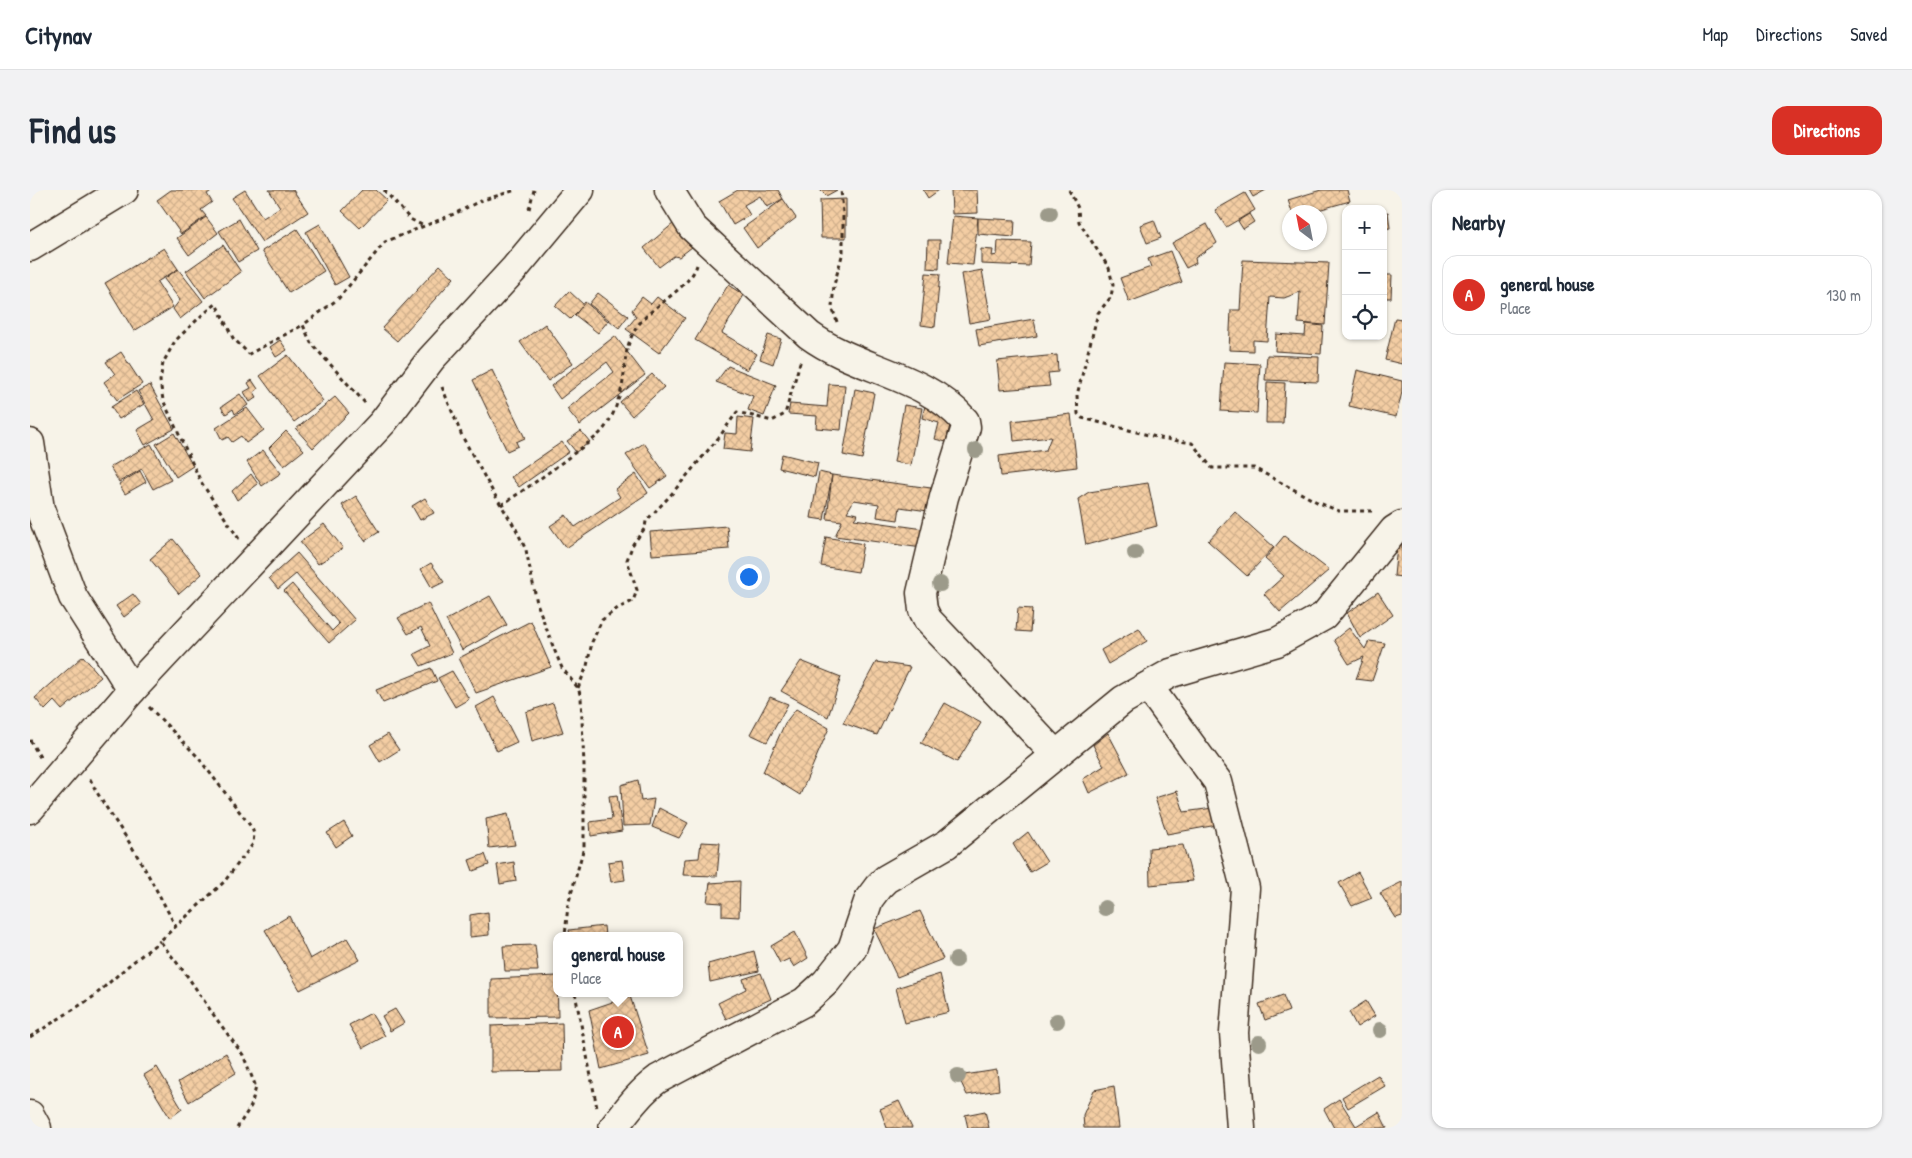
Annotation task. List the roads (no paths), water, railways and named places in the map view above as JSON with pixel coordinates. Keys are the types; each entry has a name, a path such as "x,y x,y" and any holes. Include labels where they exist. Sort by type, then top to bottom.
{"street":[{"path":"30,247 124,190"},
{"path":"30,809 132,690 383,422 431,359 515,268 580,190"},
{"path":"669,190 692,227 809,335 827,348 924,387 964,421 966,427 944,497 921,593 923,610 928,620 1056,755"},
{"path":"30,443 40,509 73,597 132,690"},
{"path":"605,1118 637,1098 658,1079 804,1002 818,991 852,949 869,899 886,879 947,844 1123,700 1171,672 1277,642 1324,616 1394,530 1393,518"},
{"path":"1148,686 1218,782 1245,888 1234,1024 1241,1128"},
{"path":"30,1115 37,1128"}],"place":[{"name":"general house","path":"618,1032"}]}
